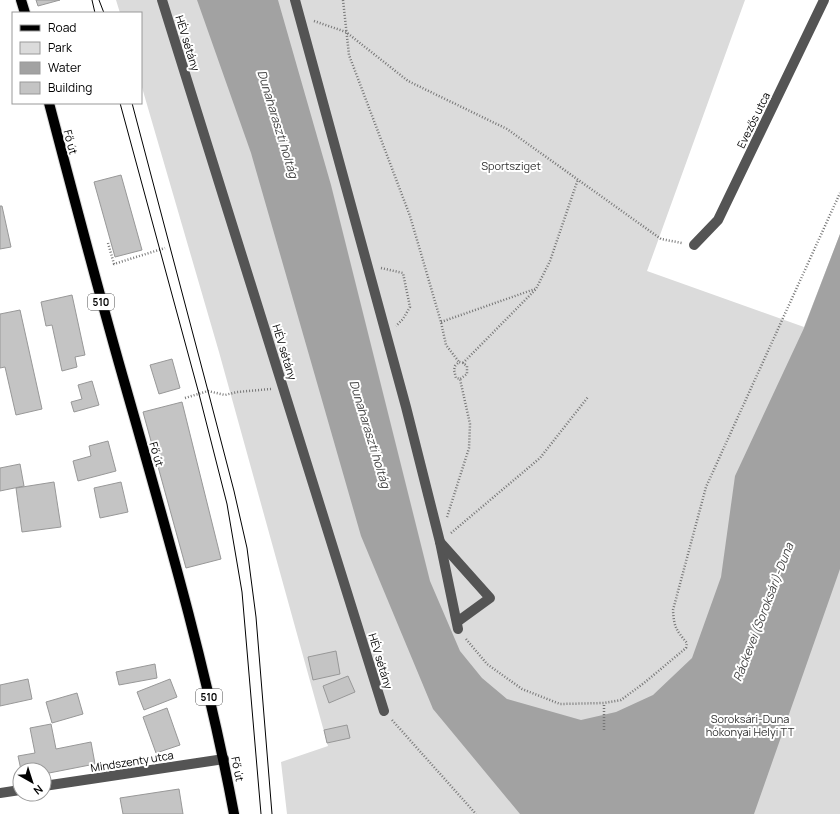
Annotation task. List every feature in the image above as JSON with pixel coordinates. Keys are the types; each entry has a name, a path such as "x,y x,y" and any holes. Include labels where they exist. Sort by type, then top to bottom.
{"main road":[{"path":"21,0 25,12"},
{"name":"Fő út","path":"49,104 87,250 180,580 224,759 234,814"}],"street":[{"name":"HÉV sétány","path":"162,0 384,711"},
{"path":"295,0 406,406 440,542 457,625 490,598 440,542"},
{"name":"Evezős utca","path":"694,245 718,220 824,0"},
{"name":"Mindszenty utca","path":"52,785 224,759"},
{"path":"0,793 12,791"}],"path":[{"path":"343,0 349,54 410,216 441,322 446,345 459,362 467,366 467,374 460,379"},
{"path":"300,17 346,32 408,81 507,129 661,239 694,245"},
{"path":"463,363 536,289 550,260 578,179"},
{"path":"457,625 487,664 522,689 560,704 604,703 621,700 644,684 686,648 687,643 674,624 673,610 706,487 840,193"},
{"path":"108,243 114,264 165,248"},
{"path":"367,265 403,273 410,307 399,325 385,330"},
{"path":"441,322 536,289"},
{"path":"446,520 469,448 470,424 460,379 456,378 454,370 455,366 459,362"},
{"path":"185,398 208,391 225,396 237,392 283,387"},
{"path":"440,542 540,458 588,397"},
{"path":"604,703 604,730"},
{"path":"384,711 476,814"}],"green space":[{"name":"Sportsziget","path":"116,0 745,0 647,271 804,327 840,234 840,814 287,814 281,762 328,746 219,352 142,87 142,12 120,12"}],"water":[{"name":"Soroksári-Duna hókonyai Helyi TT","path":"197,0 278,0 331,185 430,581 460,651 482,678 507,699 581,720 616,712 653,695 692,658 721,577 735,476 804,328 840,234 840,569 754,814 520,814 433,709 361,536 251,153"}],"building":[{"path":"36,0 60,0 38,6"},
{"path":"121,175 142,250 115,257 94,182"},
{"path":"0,206 2,206 11,247 0,249"},
{"path":"72,295 85,355 75,357 77,367 62,371 52,325 46,326 41,302"},
{"path":"20,310 42,409 16,415 5,367 0,368 0,314"},
{"path":"172,359 180,388 159,394 150,365"},
{"path":"92,381 99,405 74,412 71,402 82,399 78,385"},
{"path":"182,402 221,559 186,568 143,412"},
{"path":"108,441 116,471 78,481 73,461 91,456 89,446"},
{"path":"20,464 24,486 0,491 0,468"},
{"path":"54,482 61,527 22,532 16,488"},
{"path":"121,482 128,512 100,518 94,488"},
{"path":"336,651 340,674 313,680 308,657"},
{"path":"155,664 157,678 119,685 116,672"},
{"path":"348,676 355,692 329,703 323,686"},
{"path":"28,679 32,699 0,706 0,685"},
{"path":"170,679 177,697 144,710 137,692"},
{"path":"77,693 83,714 52,723 46,702"},
{"path":"167,708 180,745 156,753 143,717"},
{"path":"51,724 56,749 91,742 95,764 52,772 52,762 19,762 18,756 35,753 30,728"},
{"path":"347,725 350,738 327,743 324,730"},
{"path":"179,789 183,814 123,814 120,798"}],"tram line":[{"path":"92,0 95,12"},
{"path":"99,0 104,12"},
{"path":"120,104 199,394 227,504 242,592 261,814"},
{"path":"132,104 234,491 247,548 256,617 272,814"}],"water label":[{"name":"Dunaharaszti holtág","path":"278,124"},
{"name":"Dunaharaszti holtág","path":"370,434"},
{"name":"Ráckevei (Soroksári)-Duna","path":"763,612"}]}
